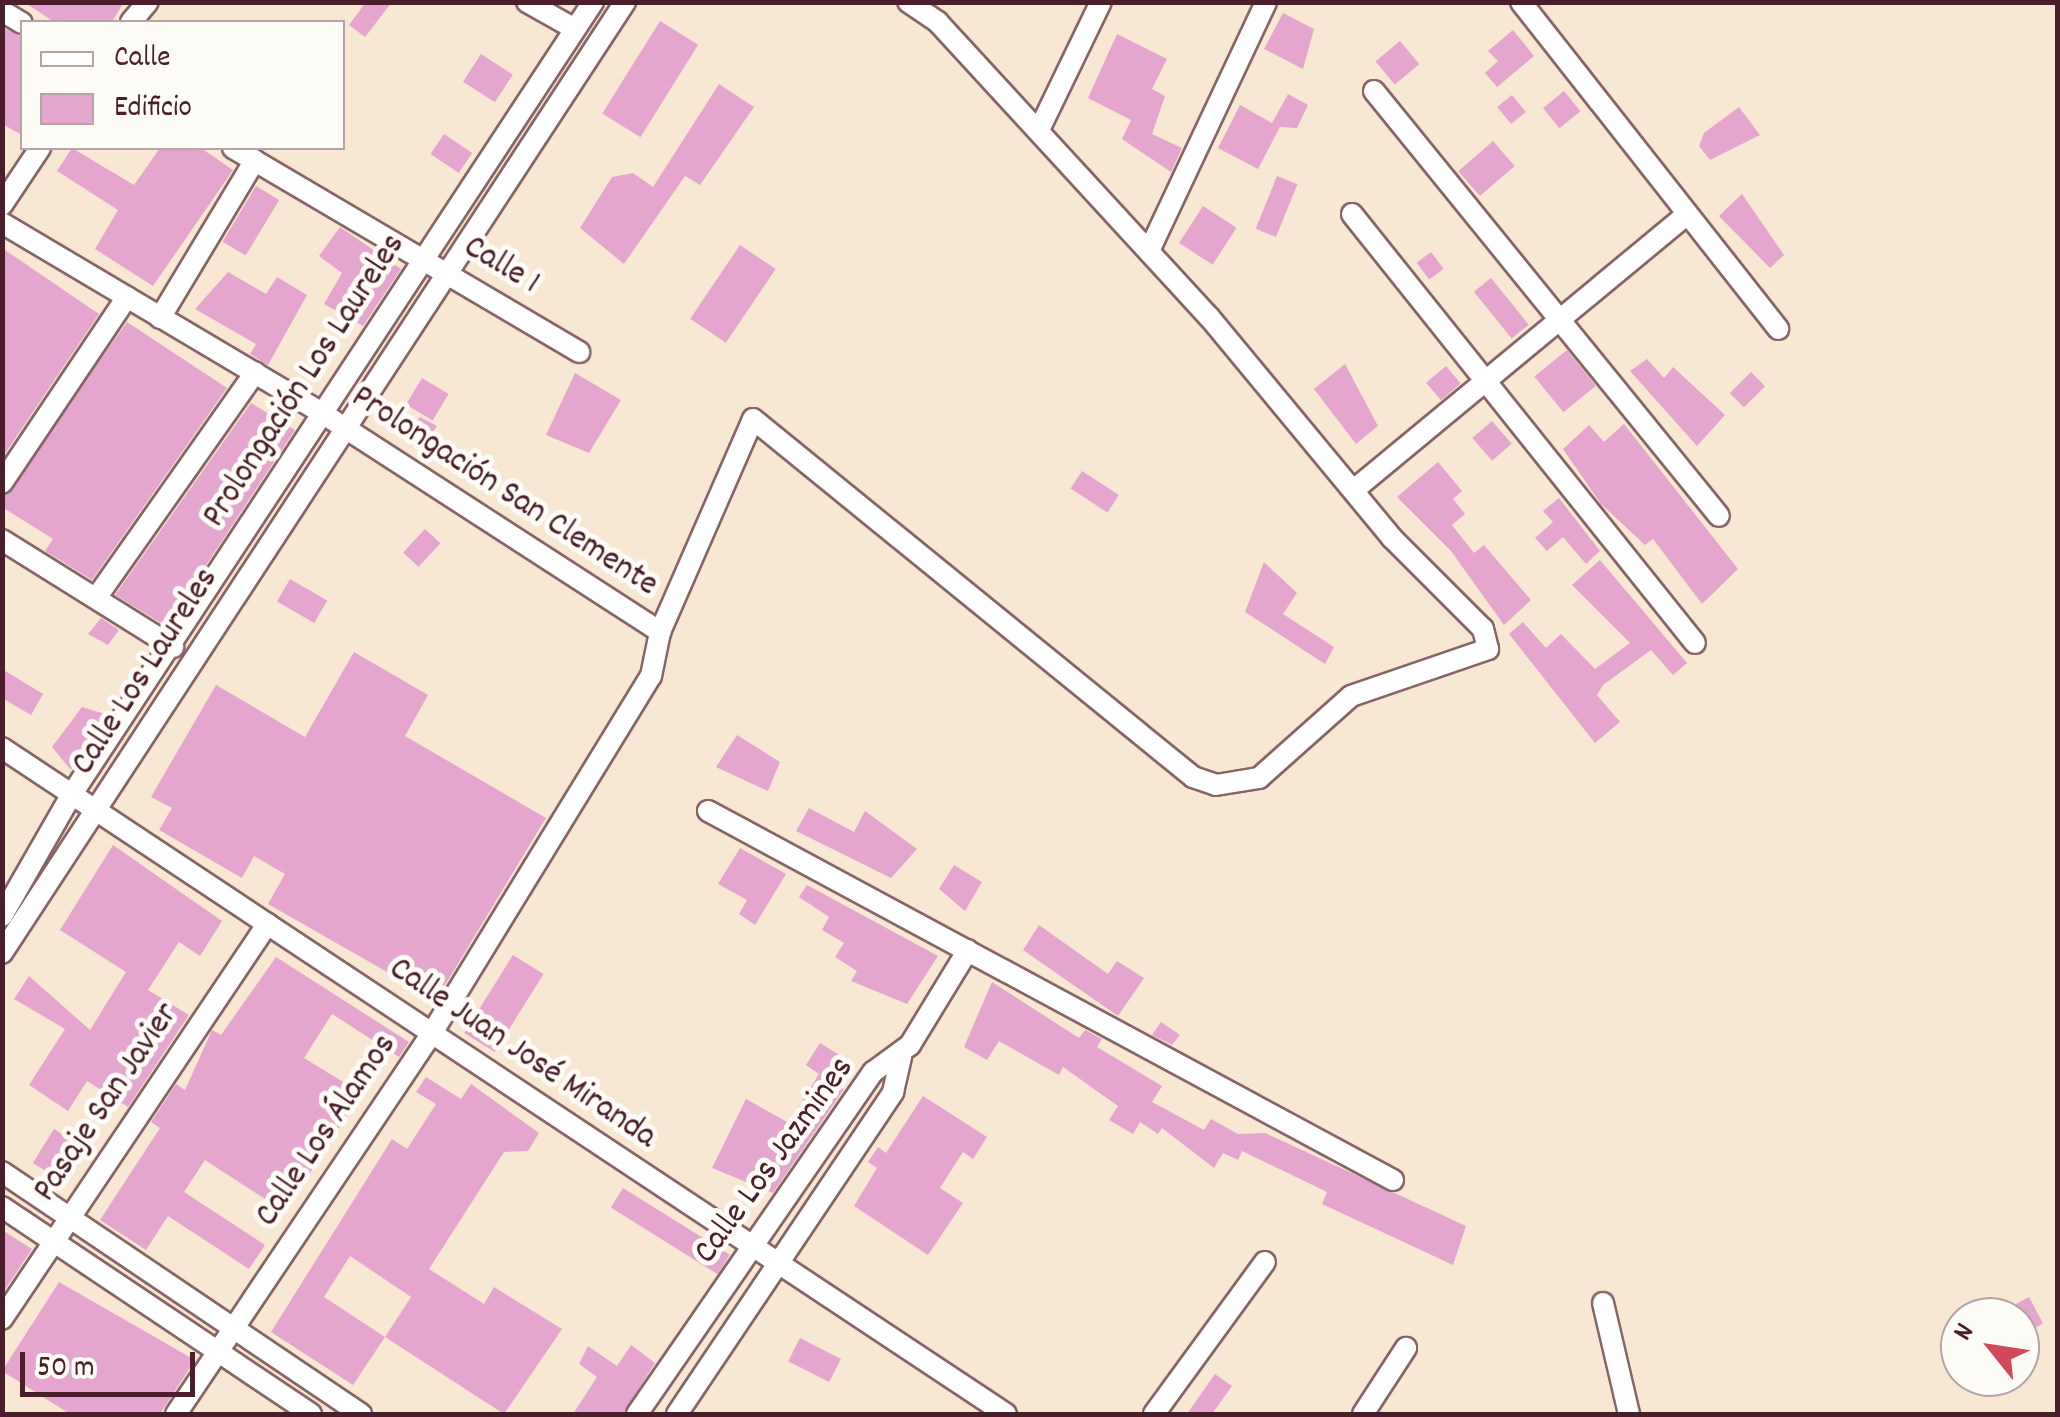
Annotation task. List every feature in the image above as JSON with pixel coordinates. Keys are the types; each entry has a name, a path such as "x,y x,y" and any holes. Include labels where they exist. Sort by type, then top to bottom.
{"street":[{"path":"527,2 575,30"},
{"name":"Prolongación Los Laureles","path":"72,794 173,647 593,2"},
{"name":"Prolongación Los Laureles","path":"343,426 625,2"},
{"path":"1039,130 1101,2"},
{"path":"1149,251 1266,2"},
{"path":"1521,2 1778,329"},
{"path":"918,4 1149,251 1355,490 1490,386 1687,214"},
{"path":"1374,91 1720,516"},
{"path":"2,205 39,150"},
{"name":"Calle 1","path":"237,150 579,352"},
{"path":"160,318 255,160"},
{"path":"1352,214 1695,644"},
{"name":"Prolongación San Clemente","path":"2,223 343,426 660,632"},
{"path":"2,483 127,297"},
{"path":"96,598 255,373"},
{"name":"Calle Los Álamos","path":"176,1414 432,1033 651,676 660,632 736,446 759,419 1193,777 1236,787 1294,753 1351,696 1488,649 1483,629 1355,490"},
{"name":"Calle Los Laureles","path":"2,953 343,426"},
{"path":"2,540 173,647"},
{"name":"Calle Juan José Miranda","path":"2,748 1006,1414"},
{"name":"Calle Los Laureles","path":"2,916 72,794"},
{"path":"708,811 968,950 1189,1078 1393,1180"},
{"name":"Pasaje San Javier","path":"2,1319 267,924"},
{"path":"901,1056 968,950"},
{"name":"Calle Los Jazmines","path":"638,1414 873,1072 901,1056"},
{"name":"Calle Los Jazmines","path":"676,1414 893,1092 901,1056"},
{"path":"2,1172 361,1414"},
{"path":"2,1206 311,1414"},
{"path":"1154,1414 1264,1262"},
{"path":"1603,1303 1629,1414"},
{"path":"1364,1414 1406,1348"}],"building":[{"path":"24,2 124,2 113,20 51,20"},
{"path":"366,2 392,2 365,37 349,25"},
{"path":"1283,13 1314,29 1303,69 1264,49"},
{"path":"660,21 698,45 640,137 602,113"},
{"path":"2,27 20,36 20,134 2,124"},
{"path":"1513,30 1534,56 1497,87 1485,73 1498,61 1488,51"},
{"path":"1117,34 1167,59 1152,89 1165,96 1152,134 1182,148 1171,172 1122,139 1131,120 1088,98"},
{"path":"1400,41 1419,64 1395,85 1375,62"},
{"path":"481,54 513,75 495,102 463,82"},
{"path":"719,84 754,107 700,185 685,176 624,264 580,228 612,177 633,173 653,187"},
{"path":"1564,91 1580,111 1559,128 1543,108"},
{"path":"1288,94 1308,105 1297,128 1280,127 1258,169 1218,148 1240,105 1272,123"},
{"path":"1512,95 1526,112 1511,124 1497,107"},
{"path":"1739,107 1760,135 1710,160 1699,146 1704,133"},
{"path":"444,134 472,153 459,173 431,154"},
{"path":"1493,141 1515,166 1480,196 1458,171"},
{"path":"71,150 134,185 159,150 204,150 233,170 153,286 95,249 118,210 57,171"},
{"path":"1277,176 1297,184 1276,237 1256,229"},
{"path":"256,186 279,200 246,256 223,242"},
{"path":"1742,194 1784,255 1770,268 1719,216"},
{"path":"1203,206 1237,228 1213,265 1179,243"},
{"path":"340,227 401,269 363,326 324,304 342,273 319,256"},
{"path":"740,245 776,269 726,343 690,319"},
{"path":"2,248 99,314 2,458"},
{"path":"1431,252 1444,269 1429,280 1417,263"},
{"path":"228,272 266,294 277,277 307,295 268,365 250,354 256,344 195,309"},
{"path":"1491,278 1529,325 1512,338 1474,292"},
{"path":"127,322 227,388 92,580 45,551 53,539 2,507 2,497"},
{"path":"1567,350 1596,386 1563,412 1534,376"},
{"path":"1647,359 1664,378 1673,367 1725,415 1697,446 1630,371"},
{"path":"1345,364 1378,426 1356,444 1314,389"},
{"path":"1446,366 1461,384 1441,400 1426,383"},
{"path":"1751,372 1765,386 1744,407 1730,393"},
{"path":"575,373 621,400 589,453 546,435"},
{"path":"422,378 449,394 433,421 406,405"},
{"path":"251,403 295,430 166,626 115,595"},
{"path":"420,417 437,426 426,443 409,430"},
{"path":"1492,421 1512,444 1492,461 1472,438"},
{"path":"1624,424 1738,569 1702,604 1653,539 1645,545 1601,504 1563,449 1589,425 1604,442"},
{"path":"1438,462 1462,491 1453,499 1465,514 1452,525 1474,553 1484,545 1531,600 1504,625 1451,551 1397,497"},
{"path":"1082,471 1119,495 1107,513 1071,489"},
{"path":"1559,498 1600,551 1586,564 1563,537 1547,551 1535,538 1553,522 1543,511"},
{"path":"425,529 440,543 419,567 403,552"},
{"path":"1600,560 1687,663 1673,675 1651,650 1603,685 1597,695 1620,722 1595,743 1509,634 1523,622 1546,648 1561,634 1595,669 1630,643 1572,585"},
{"path":"1264,562 1297,593 1283,614 1334,647 1325,664 1245,612"},
{"path":"290,579 327,600 314,623 277,602"},
{"path":"101,618 119,630 108,645 88,634"},
{"path":"354,652 428,695 405,736 546,818 436,1000 268,904 285,874 254,856 242,878 159,830 172,808 151,797 216,685 305,737"},
{"path":"2,669 43,694 31,715 2,698"},
{"path":"82,707 108,715 71,770 52,747"},
{"path":"737,735 780,762 768,791 716,767"},
{"path":"809,808 854,832 865,811 917,849 891,878 796,831"},
{"path":"113,845 222,921 200,956 179,942 148,990 189,1015 128,1107 87,1081 68,1111 29,1085 65,1029 14,999 29,976 90,1030 126,972 60,930"},
{"path":"740,848 786,874 755,925 739,914 747,900 718,884"},
{"path":"954,865 982,882 965,911 939,889"},
{"path":"807,885 938,956 907,1004 851,981 857,971 835,957 844,943 822,930 829,917 799,897"},
{"path":"1039,925 1108,974 1117,961 1144,978 1118,1016 1023,950"},
{"path":"513,955 544,974 495,1052 464,1033"},
{"path":"276,957 409,1042 399,1057 332,1014 304,1058 361,1093 285,1212 205,1160 184,1192 265,1245 249,1269 168,1216 146,1250 100,1220 160,1128 151,1122 176,1084 185,1090 212,1030 221,1035"},
{"path":"992,982 1079,1038 1085,1030 1102,1039 1097,1047 1162,1086 1152,1102 1204,1130 1211,1119 1238,1134 1265,1133 1466,1226 1453,1265 1322,1204 1327,1192 1242,1151 1238,1160 1223,1153 1214,1168 1162,1128 1158,1134 1140,1122 1133,1134 1109,1120 1118,1106 1063,1067 1059,1075 999,1041 987,1060 964,1047"},
{"path":"1161,1022 1180,1035 1172,1045 1152,1035"},
{"path":"820,1043 849,1061 835,1083 844,1089 773,1193 712,1168 746,1099 789,1123 819,1074 806,1065"},
{"path":"426,1077 461,1099 471,1084 539,1133 528,1151 504,1152 429,1269 484,1304 494,1287 562,1329 504,1414 385,1337 353,1385 271,1332 392,1139 407,1149 436,1104 416,1092","holes":["350,1256 411,1297 385,1337 324,1297"]},
{"path":"923,1096 987,1137 973,1159 963,1152 940,1188 963,1203 928,1255 854,1206 877,1168 868,1162 878,1147 886,1153"},
{"path":"54,1129 76,1143 55,1177 33,1163"},
{"path":"623,1188 730,1255 718,1274 611,1208"},
{"path":"2,1230 32,1249 2,1294"},
{"path":"59,1282 195,1360 160,1414 70,1414 2,1371"},
{"path":"800,1338 841,1359 829,1382 788,1361"},
{"path":"631,1345 655,1363 623,1414 573,1414 597,1377 579,1364 588,1346 617,1366"},
{"path":"1215,1374 1232,1386 1212,1414 1187,1414"}]}
